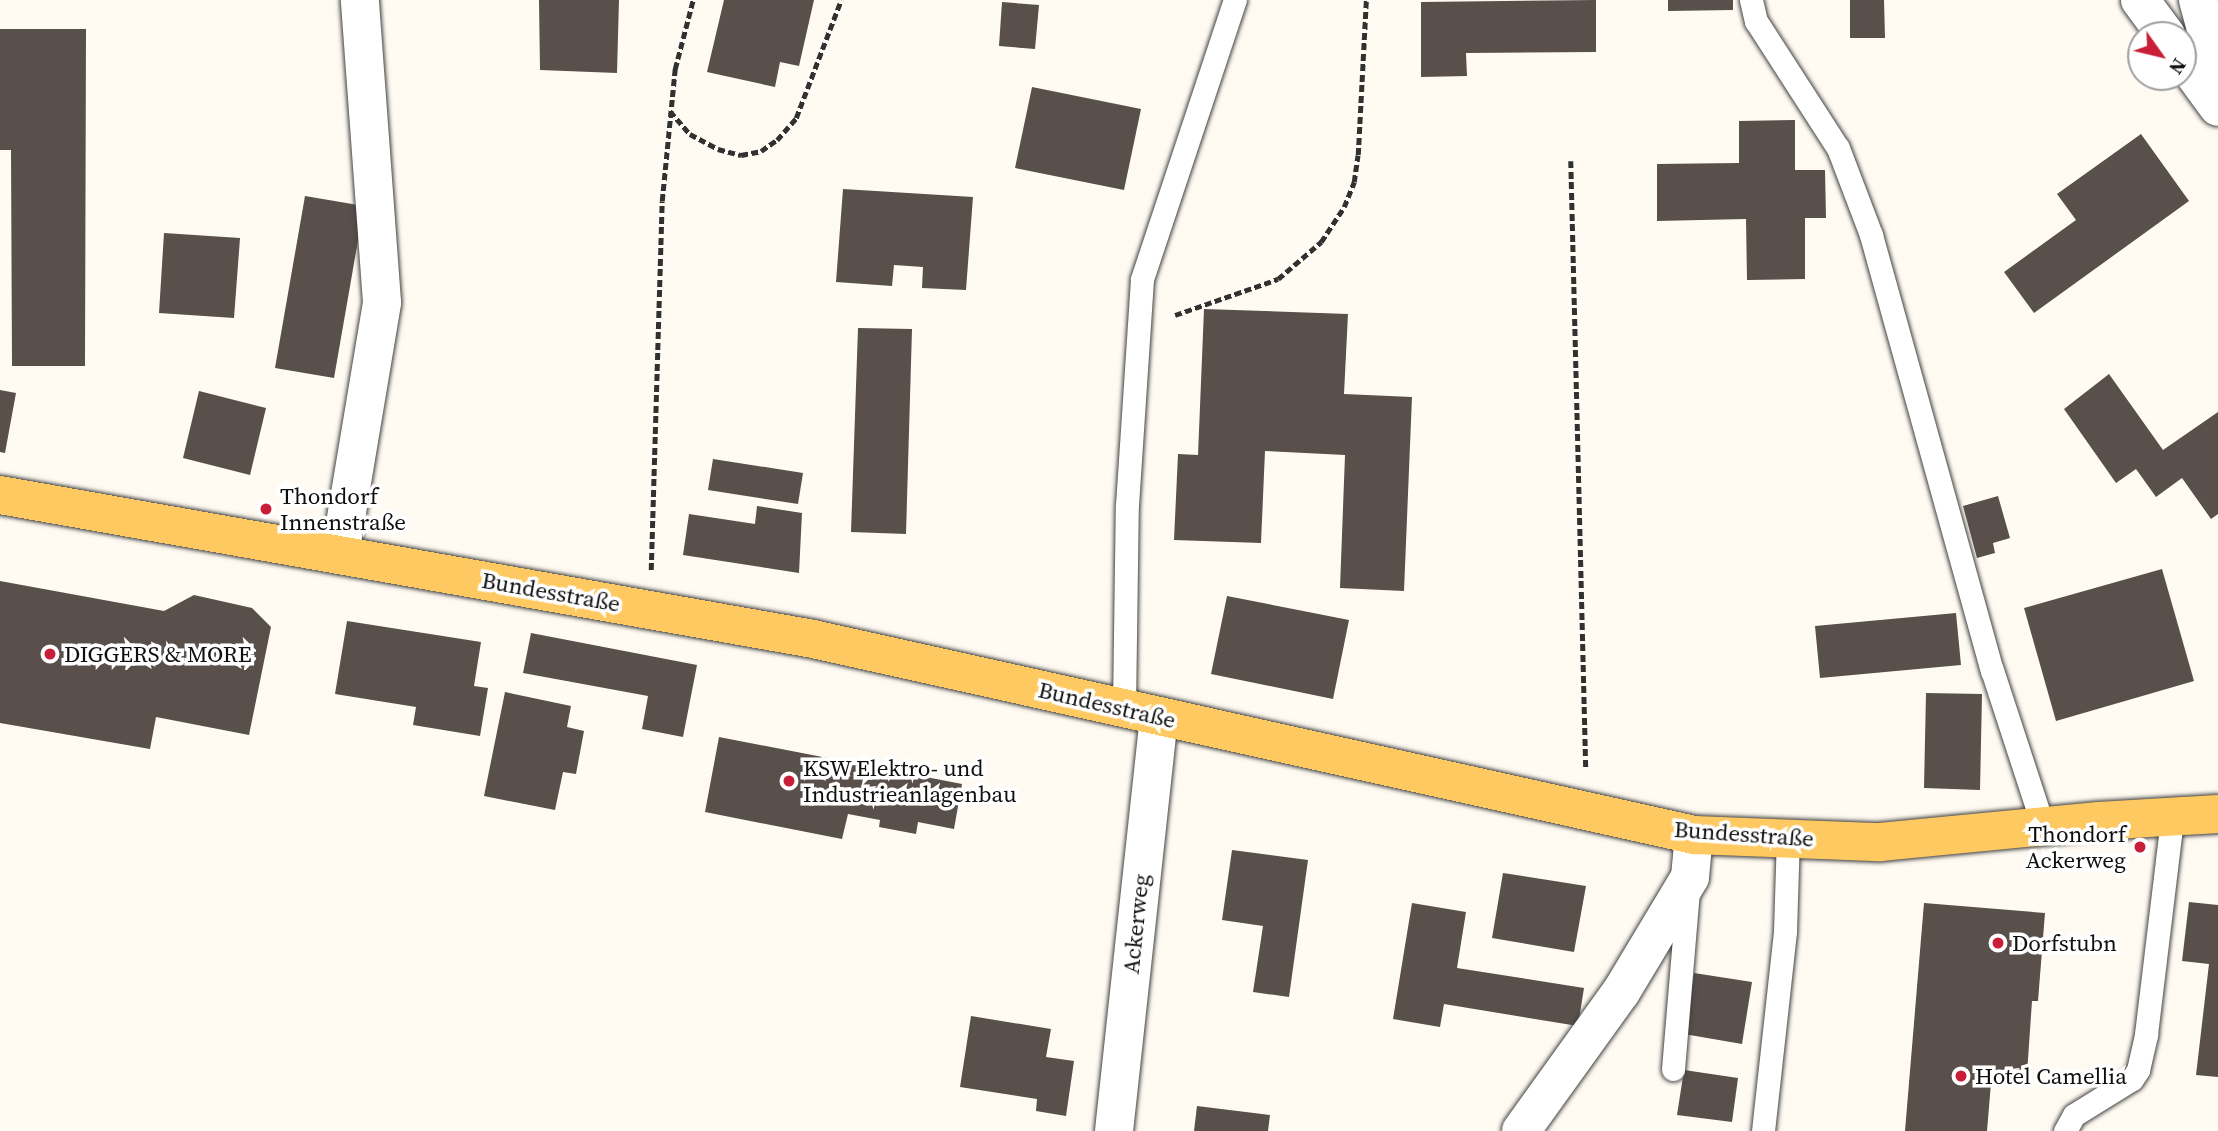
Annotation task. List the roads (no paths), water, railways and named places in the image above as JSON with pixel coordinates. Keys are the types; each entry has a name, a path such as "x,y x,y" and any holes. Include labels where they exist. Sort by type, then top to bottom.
{"main road":[{"name":"Bundesstraße","path":"0,495 813,639 1694,835 1880,842 2043,826 2218,814"}],"street":[{"path":"340,554 382,302 360,0"},
{"path":"2140,0 2156,21"},
{"path":"2198,0 2218,73"},
{"path":"2197,78 2218,107"},
{"name":"Ackerweg","path":"1114,1131 1141,713"},
{"path":"1521,1131 1621,992 1689,877 1694,835"}],"lane":[{"path":"1141,713 1127,505 1142,279 1235,0"},
{"path":"1751,0 1756,21 1838,148 1871,235 1992,670 2043,826"},
{"path":"2065,1131 2074,1115 2132,1079 2138,1070 2146,1034 2172,818"},
{"path":"1763,1131 1785,931 1788,837"},
{"path":"1672,1069 1689,877"}],"place":[{"name":"Thondorf Innenstraße","path":"266,509"},
{"name":"DIGGERS & MORE","path":"50,654"},
{"name":"KSW Elektro- und Industrieanlagenbau","path":"789,781"},
{"name":"Thondorf Ackerweg","path":"2140,847"},
{"name":"Dorfstubn","path":"1998,943"},
{"name":"Hotel Camellia","path":"1961,1076"}]}
